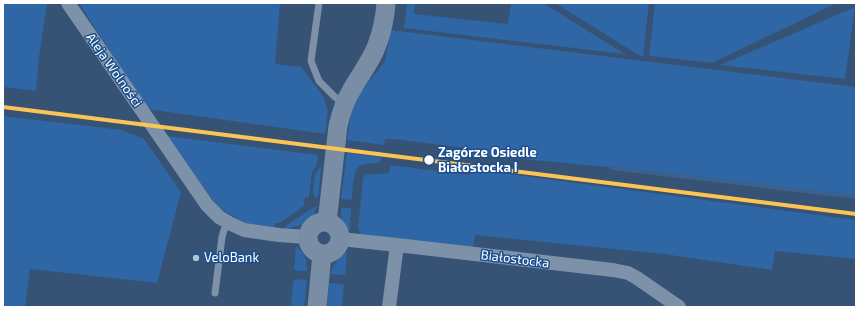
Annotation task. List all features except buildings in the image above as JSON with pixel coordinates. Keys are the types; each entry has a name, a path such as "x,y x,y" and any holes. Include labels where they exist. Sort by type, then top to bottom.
{"street":[{"name":"Aleja Wolności","path":"68,3 207,205 219,217 244,230 307,237"},
{"path":"326,222 338,126 344,104 350,91 377,46 386,3"},
{"path":"326,222 332,224 340,233 339,244 332,252 327,254 317,253 310,246 307,237 312,227 316,223 326,222"},
{"name":"Białostocka","path":"340,240 397,245 613,270 637,278 679,307"},
{"path":"389,307 397,245"},
{"path":"317,307 322,254"}],"lane":[{"path":"319,3 311,61 319,81 344,104"},
{"path":"215,292 222,237 224,230 229,223"}],"shaded area":[{"path":"3,3 47,3 39,57 36,91 3,87"},
{"path":"79,3 280,3 275,64 301,67 323,96 328,111 325,134 147,109"},
{"path":"407,3 415,3 414,14 508,24 511,3 543,3 625,54 404,28"},
{"path":"555,3 649,3 643,56 640,56"},
{"path":"655,3 837,3 712,63 649,56"},
{"path":"855,7 845,79 720,65"},
{"path":"391,30 856,87 856,198 608,167 479,155 472,156 473,149 394,139 385,139 384,145 347,140 353,102 385,61"},
{"path":"3,116 122,130 144,139 181,192 157,283 30,269 25,307 3,307"},
{"path":"167,136 318,155 317,165 312,173 309,197 305,197 304,206 280,223 275,223 275,227 244,223 217,206"},
{"path":"347,153 382,157 380,162 362,165 357,169 354,177 352,200 341,199"},
{"path":"322,160 318,198 315,197 313,192 315,174 321,166"},
{"path":"390,165 470,175 471,169 856,220 856,259 775,251 772,270 664,254 475,235 473,248 360,234 358,227 364,176 389,173"},
{"path":"317,206 312,216 305,223 296,227 285,228 287,225"},
{"path":"341,208 351,208 350,231 342,221"},
{"path":"296,246 305,257 307,271 297,271 294,269"},
{"path":"347,252 345,275 330,274 341,256"},
{"path":"295,279 307,280 304,307 291,307 293,282"},
{"path":"329,283 344,284 342,307 327,307"}],"waterway":[{"path":"612,168 856,197"}],"transit line":[{"path":"3,107 856,214"}],"place":[{"name":"Zagórze Osiedle Białostocka I","path":"429,160"},
{"name":"VeloBank","path":"196,258"}]}
